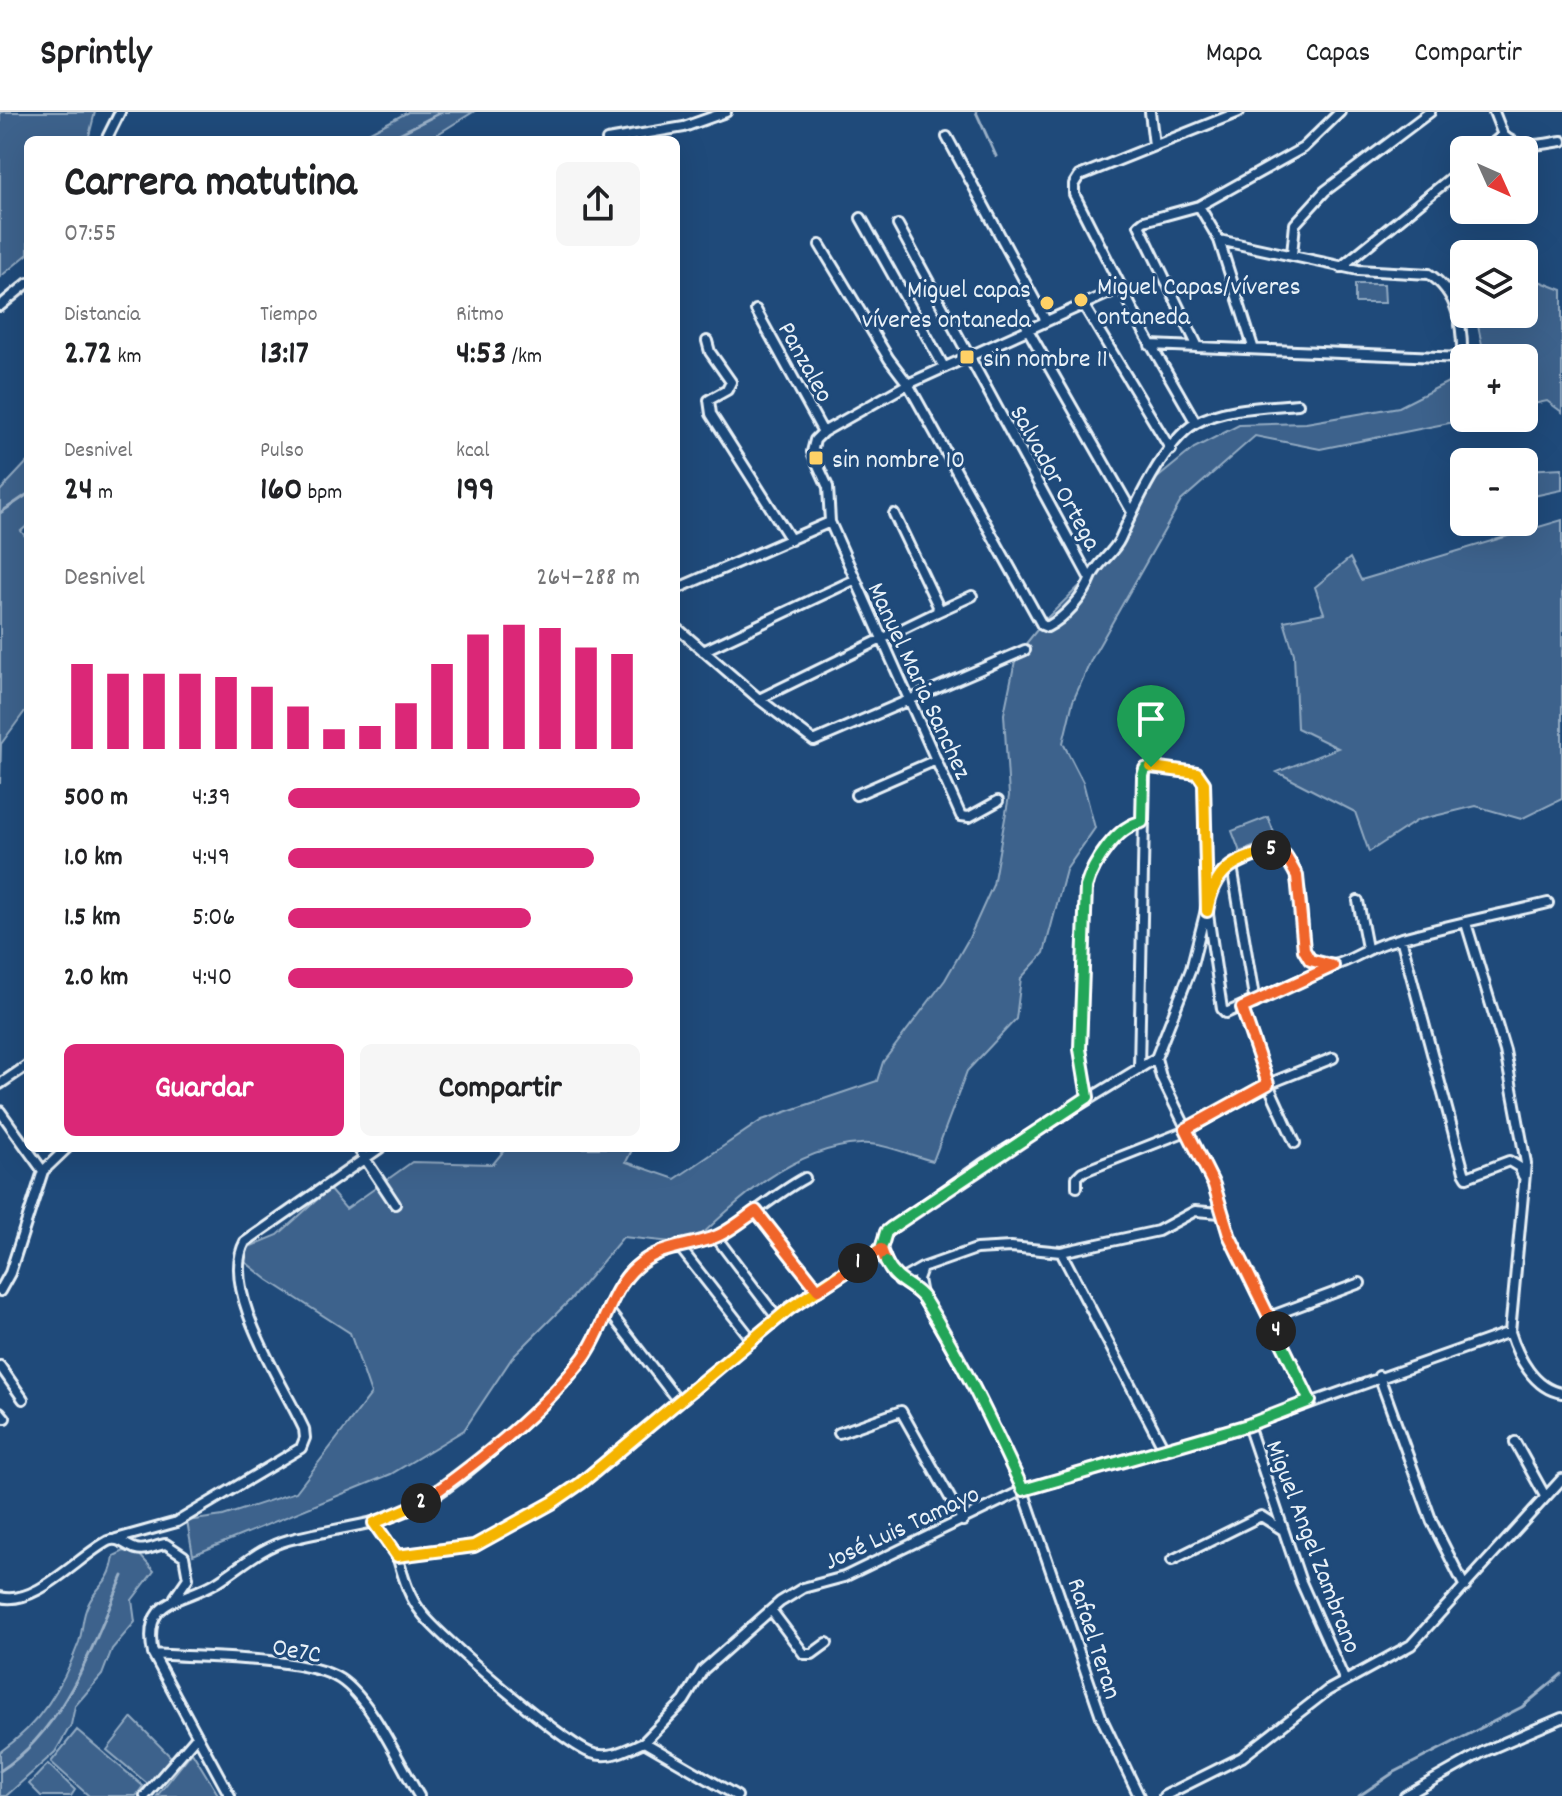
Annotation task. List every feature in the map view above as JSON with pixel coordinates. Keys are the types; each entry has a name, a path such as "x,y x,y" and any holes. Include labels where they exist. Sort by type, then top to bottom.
{"street":[{"path":"108,136 120,112"},
{"path":"631,136 684,127 726,112"},
{"path":"1150,112 1154,145"},
{"path":"1196,423 1120,288 1074,194 1074,184 1079,176 1239,112"},
{"path":"1198,347 1139,231 1144,221 1199,206 1303,148 1340,112"},
{"path":"1292,254 1295,224 1325,191 1430,112"},
{"path":"1494,112 1503,135 1510,141 1525,145 1562,141"},
{"path":"947,137 1045,319"},
{"path":"1341,267 1450,178"},
{"path":"1199,206 1219,240 1253,347"},
{"path":"861,218 944,367"},
{"name":"Salvador Ortega","path":"898,225 1090,579"},
{"path":"1150,345 1462,358 1460,320 1451,295 1429,274 1341,267 1219,240"},
{"path":"820,245 908,384 1042,625 1051,625 1085,593 1090,579 1114,550 1132,512 1171,450 1196,423 1225,414 1298,404"},
{"path":"0,306 24,286"},
{"path":"823,432 908,384 1045,319 1120,288"},
{"path":"1083,304 1171,450"},
{"name":"Panzaleo","path":"756,310 823,432"},
{"path":"1027,328 1132,512"},
{"path":"707,341 710,352 731,382 727,390 709,400 711,414 791,540"},
{"name":"Manuel Maria Sanchez","path":"823,432 815,440 812,452 828,487 830,522 963,817 998,801"},
{"path":"894,514 938,609"},
{"path":"680,587 830,522"},
{"path":"703,651 854,580"},
{"path":"759,699 938,609 972,596"},
{"path":"680,631 807,738 821,740 1025,650"},
{"path":"856,795 936,760"},
{"path":"1139,1069 1145,769 1151,767 1197,773 1201,778 1207,911 1214,968 1222,1009 1226,1013 1255,1003 1367,948 1548,903"},
{"path":"1088,1097 1080,1049 1086,887 1091,872 1118,835 1128,825 1142,822"},
{"path":"397,1556 474,1546 513,1527 581,1483 778,1319 881,1249 886,1232 891,1228 1088,1097 1156,1058 1191,969 1212,886 1220,874 1232,866 1268,851 1276,850 1285,855 1297,876 1304,950 1310,960 1333,966"},
{"path":"1232,866 1255,1003"},
{"path":"1358,901 1367,948"},
{"path":"1466,923 1505,1051 1523,1139 1526,1186 1517,1240 1510,1332 1541,1385 1562,1393"},
{"path":"1401,938 1464,1172 1467,1177 1474,1177 1509,1161 1514,1162 1526,1186"},
{"path":"1242,1008 1268,1084 1295,1143"},
{"path":"1156,1058 1214,1185 1221,1213 1310,1401"},
{"path":"1077,1187 1077,1177 1082,1172 1186,1129 1268,1084 1333,1058"},
{"path":"0,1084 24,1068"},
{"path":"0,1111 24,1144"},
{"path":"29,1152 43,1171"},
{"path":"0,1291 10,1273 43,1171 63,1152"},
{"path":"361,1152 395,1204"},
{"path":"0,1597 11,1599 32,1591 70,1570 107,1541 177,1522 301,1448 304,1429 240,1296 238,1255 245,1242 375,1152"},
{"path":"173,1599 214,1583 256,1553 286,1540 374,1523 418,1505 452,1481 555,1392 586,1354 608,1310 635,1268 678,1245 716,1237 805,1178"},
{"path":"756,1211 818,1290"},
{"path":"899,1281 922,1268 976,1249 1011,1247 1061,1252 1158,1231 1195,1211 1221,1213"},
{"path":"716,1237 778,1319"},
{"path":"678,1245 753,1341"},
{"path":"881,1249 899,1281 921,1295"},
{"path":"1061,1252 1164,1449"},
{"path":"921,1295 918,1279 922,1268"},
{"path":"1269,1317 1360,1283"},
{"name":"Rafael Teran","path":"921,1295 974,1387 1023,1490 1102,1719 1139,1796"},
{"path":"608,1310 678,1401"},
{"name":"José Luis Tamayo","path":"644,1742 684,1701 703,1670 771,1610 803,1588 844,1577 1023,1490 1248,1425 1510,1332"},
{"path":"0,1366 23,1399"},
{"path":"1379,1376 1432,1522 1465,1587"},
{"path":"839,1433 901,1411 963,1521"},
{"name":"Miguel Angel Zambrano","path":"1248,1425 1301,1582 1345,1681"},
{"path":"1515,1442 1545,1496"},
{"path":"1164,1796 1242,1757 1345,1681 1411,1645 1562,1479"},
{"path":"1172,1560 1261,1516 1283,1531"},
{"path":"374,1523 397,1556 409,1592 421,1614 511,1694 571,1740 590,1753 607,1756 644,1742 737,1796"},
{"path":"116,1539 139,1550 166,1544 184,1556 188,1578 173,1599 156,1613 152,1624 153,1654 230,1796"},
{"path":"771,1610 804,1654 812,1654 827,1643"},
{"name":"Oe7C","path":"153,1654 310,1667 341,1680 366,1707 419,1796"},
{"path":"1405,1796 1483,1752 1562,1718"},
{"path":"145,1796 197,1736"}],"shaded area":[{"path":"0,112 95,112 89,136 24,136 24,257 0,277"},
{"path":"408,112 473,112 434,136 363,136"},
{"path":"1538,281 1562,290 1562,412 1547,401 1538,403 1538,344 1482,344 1478,328 1538,328"},
{"path":"1355,284 1384,284 1385,303 1355,303"},
{"path":"1450,381 1450,423 1320,449 1255,436 1181,501 1092,658 1073,701 1063,743 1083,782 1095,828 1066,870 1044,953 1021,978 1016,1019 967,1071 933,1161 878,1145 835,1148 812,1155 768,1179 728,1210 692,1244 623,1237 572,1298 512,1358 464,1430 391,1474 193,1555 187,1521 223,1516 296,1492 371,1394 350,1333 268,1280 234,1253 278,1235 329,1189 346,1209 412,1162 493,1164 503,1152 631,1152 626,1162 675,1179 762,1120 877,1081 883,1062 945,980 969,938 993,885 1009,796 1004,714 1016,656 1045,620 1115,551 1144,489 1194,448 1239,425 1306,423 1399,407"},
{"path":"24,465 24,528 21,531 24,535 24,712 1,744 0,784 0,491"},
{"path":"1562,468 1562,490 1538,495 1538,469"},
{"path":"1562,520 1562,799 1521,819 1476,806 1418,820 1369,852 1355,812 1277,772 1338,748 1297,728 1294,654 1284,621 1324,613 1315,587 1350,558 1361,580 1508,536 1538,536 1538,527"},
{"path":"1268,817 1276,838 1240,852 1232,831"},
{"path":"124,1551 139,1554 154,1571 132,1600 135,1622 112,1649 102,1675 75,1706 71,1725 55,1752 6,1796 0,1796 0,1752 39,1717 57,1689 79,1642 88,1605 110,1573 114,1556"},
{"path":"132,1718 172,1758 149,1785 107,1750"},
{"path":"77,1730 143,1786 136,1796 89,1796 51,1762"},
{"path":"192,1752 219,1796 157,1796"},
{"path":"48,1764 75,1790 71,1796 41,1796 29,1784"}],"waterway":[{"path":"395,136 442,112"},
{"path":"976,112 996,156"},
{"path":"0,513 24,497"},
{"path":"0,1771 23,1753 60,1709 88,1657 123,1576"},
{"path":"1359,1796 1393,1773 1522,1707 1562,1674"}],"place":[{"name":"Miguel Capas/víveres ontaneda","path":"1081,300"},
{"name":"Miguel capas víveres ontaneda","path":"1047,303"},
{"name":"sin nombre 11","path":"967,357"},
{"name":"sin nombre 10","path":"816,458"}],"route":[{"path":"1151,767 1145,769 1143,776 1142,822 1128,825 1118,835 1091,872 1086,887 1080,1049 1088,1097 984,1163 891,1228 886,1232 881,1249 789,1309 581,1483 552,1503 474,1546 397,1556 374,1523 418,1505 463,1473 555,1392 586,1354 608,1310 635,1268 652,1256 678,1245 716,1237 756,1211 818,1290 881,1249 893,1275 921,1295 974,1387 1023,1490 1248,1425 1310,1401 1229,1235 1214,1185 1186,1129 1268,1084 1242,1008 1333,966 1310,960 1304,950 1297,876 1292,863 1276,850 1232,866 1220,874 1212,886 1207,911 1204,783 1197,773 1151,767"}]}
